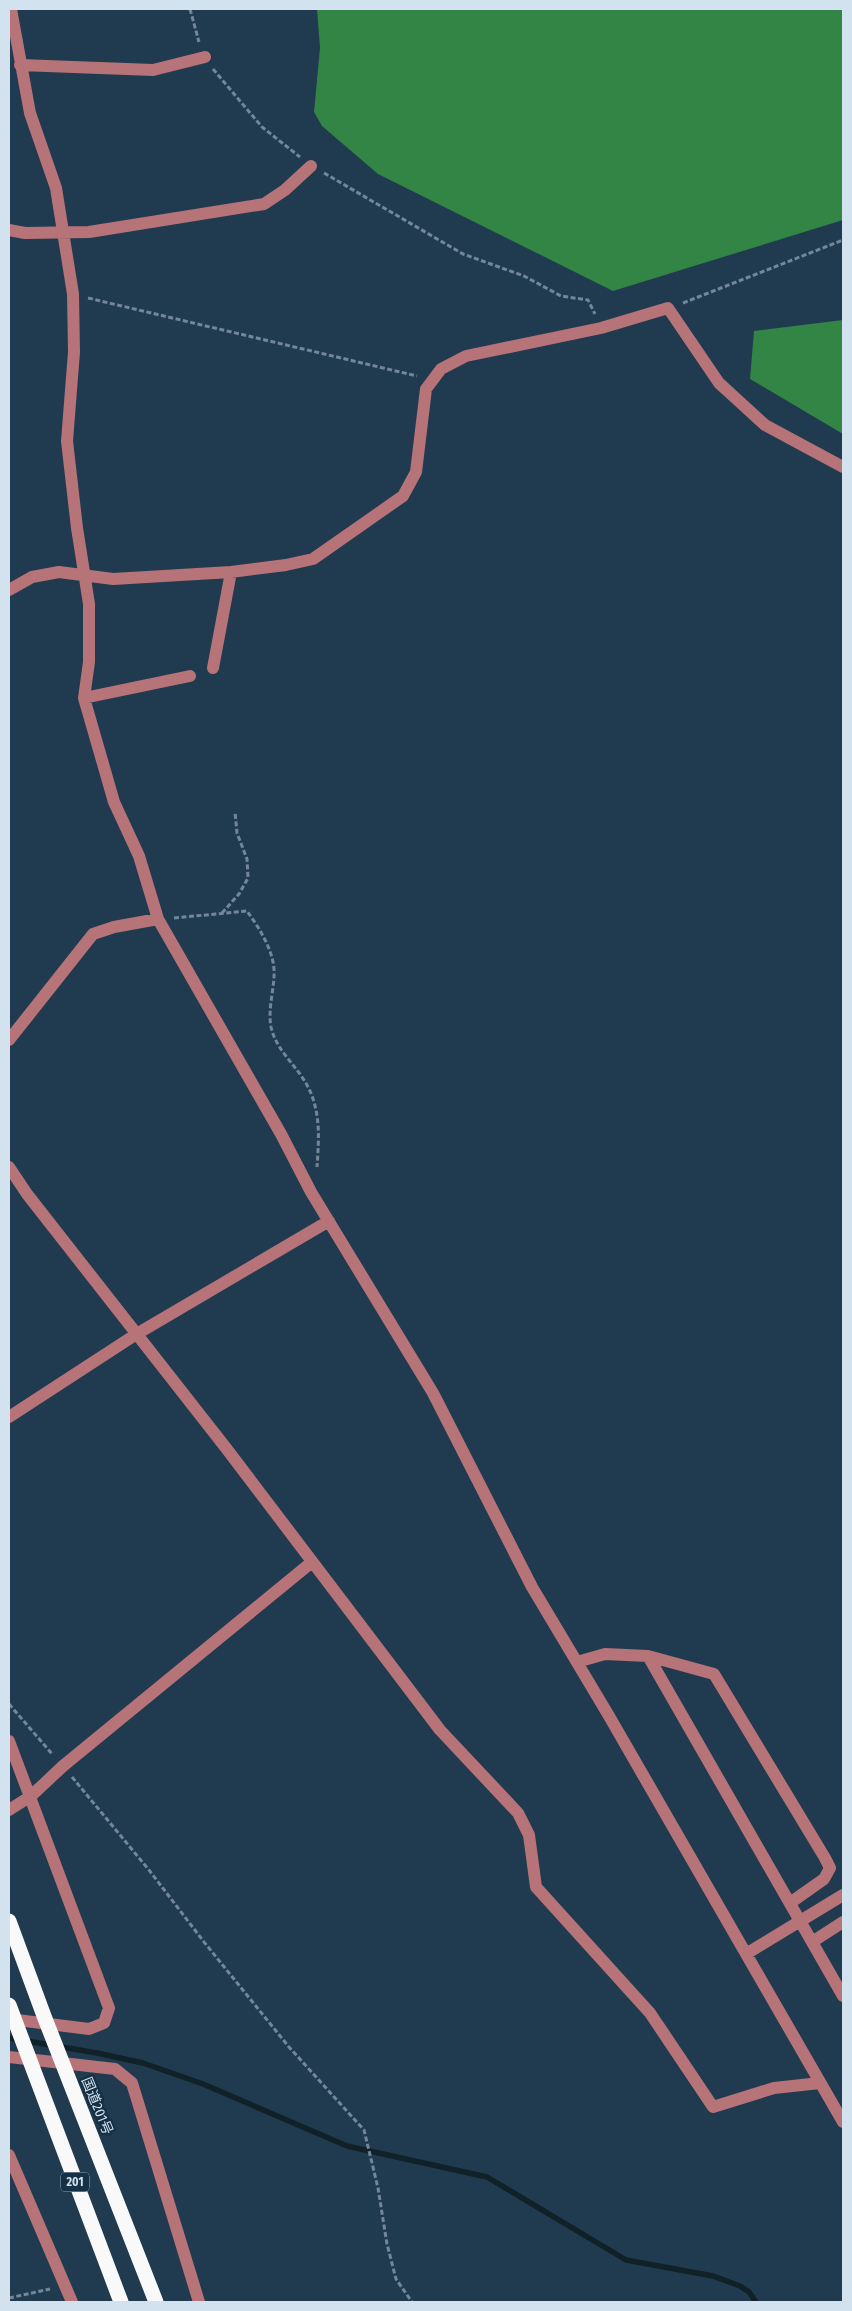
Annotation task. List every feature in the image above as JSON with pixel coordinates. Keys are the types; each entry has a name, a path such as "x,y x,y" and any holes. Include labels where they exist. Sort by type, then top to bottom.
{"highway":[{"name":"国道201号","path":"9,1921 65,2071 156,2302"},
{"name":"201","path":"9,2012 120,2302"}],"street":[{"path":"11,9 30,113 56,188 74,294 74,352 67,442 89,614 89,662 84,698 114,802 139,856 158,919 281,1134 311,1192 433,1393 532,1587 843,2122"},
{"path":"20,65 153,70 205,57"},
{"path":"9,230 25,233 63,234 89,232 264,204 312,166"},
{"path":"9,590 32,577 58,572 85,577 114,579 231,572 286,565 312,559 403,496 416,472 426,389 441,369 466,356 599,328 668,308 719,383 764,425 843,468"},
{"path":"213,668 231,572"},
{"path":"84,698 190,676"},
{"path":"9,1040 93,934 114,927 158,919"},
{"path":"9,1167 27,1194 226,1448 440,1730 518,1813 529,1835 536,1887 650,2013 714,2107 774,2088 820,2083"},
{"path":"9,1417 135,1334 328,1220"},
{"path":"9,1810 31,1796 63,1766 312,1562"},
{"path":"577,1662 605,1654 648,1656 714,1674 830,1868 824,1879 790,1903"},
{"path":"648,1656 843,1996"},
{"path":"9,1742 31,1796 109,2008 104,2023 89,2029 9,2012"},
{"path":"746,1954 843,1895"},
{"path":"812,1942 843,1922"},
{"path":"9,2057 116,2069 132,2083 199,2302"},
{"path":"9,2155 72,2302"}],"path":[{"path":"190,9 205,57 219,78 262,127 312,166 463,254 524,276 561,296 588,300 594,310 599,328"},
{"path":"668,308 843,240"},
{"path":"74,294 432,380"},
{"path":"222,914 239,894 248,878 247,859 237,833 236,812"},
{"path":"158,919 246,911 258,926 268,949 274,974 271,1025 276,1041 306,1084 318,1111 319,1140 316,1174 311,1192"},
{"path":"9,1704 149,1870 204,1942 289,2047 364,2130 378,2188 386,2244 396,2279 412,2302"},
{"path":"9,2298 66,2286"}],"green space":[{"path":"317,9 843,9 843,220 613,291 378,174 322,126 314,112 320,48"},
{"path":"843,320 843,434 750,379 754,331"}],"waterway":[{"path":"9,2038 143,2063 203,2084 347,2146 487,2177 626,2260 713,2276 740,2286 749,2292 756,2302"}]}
